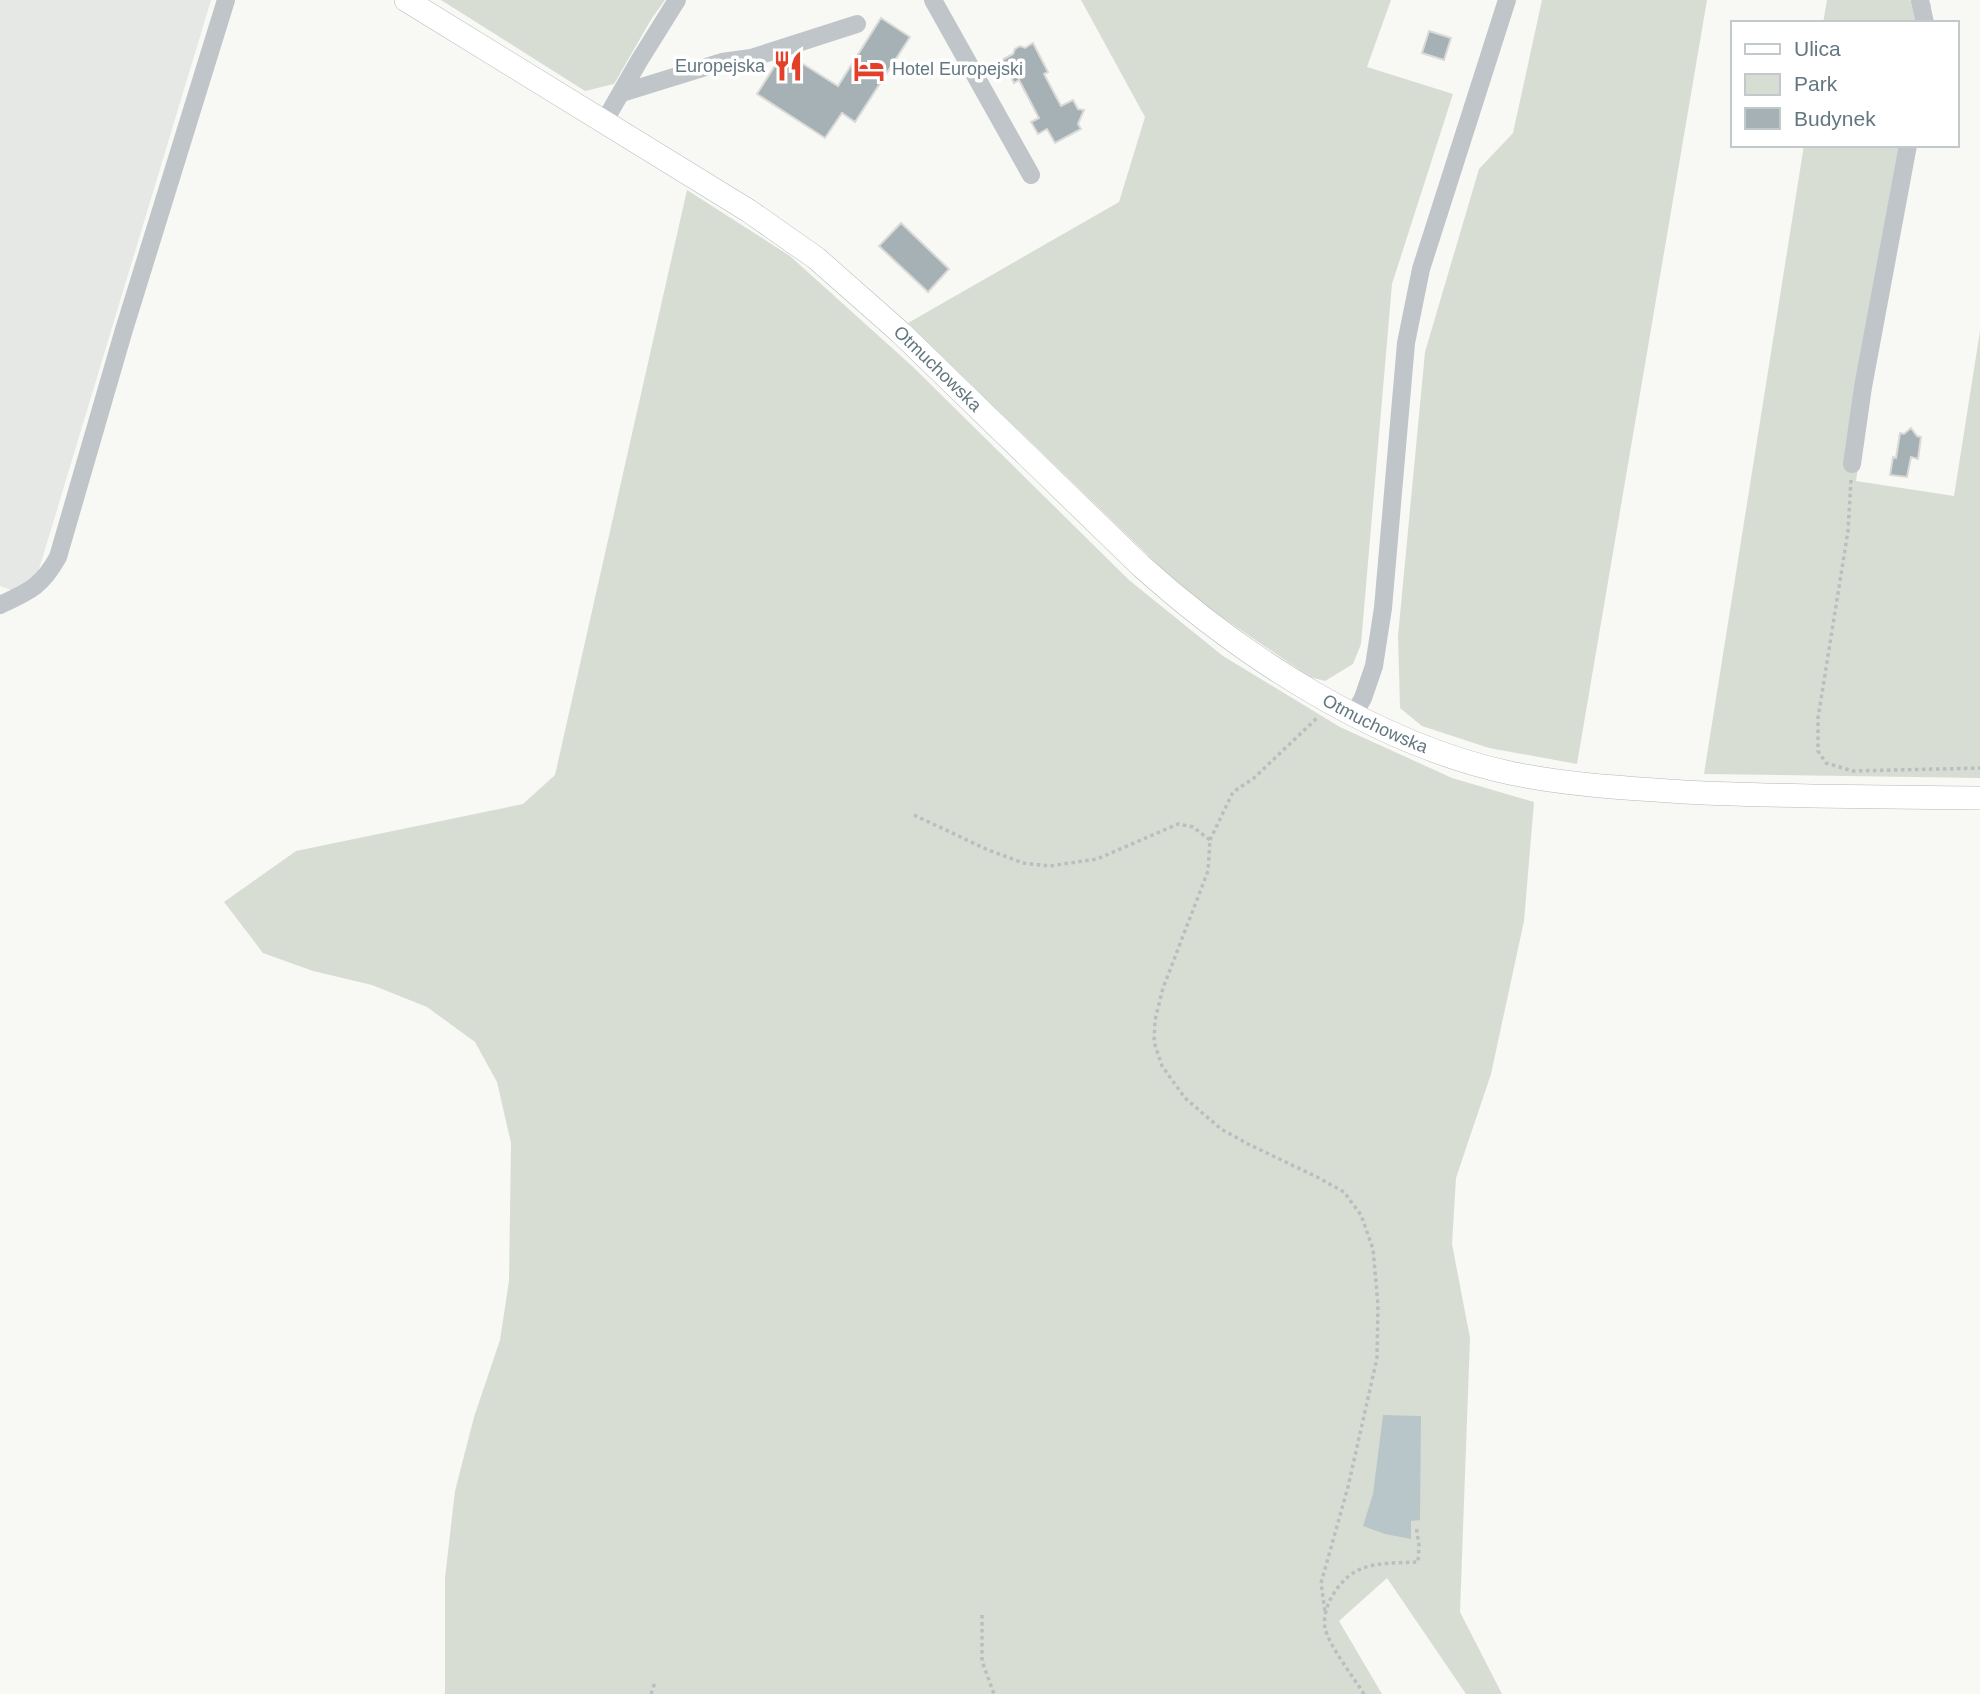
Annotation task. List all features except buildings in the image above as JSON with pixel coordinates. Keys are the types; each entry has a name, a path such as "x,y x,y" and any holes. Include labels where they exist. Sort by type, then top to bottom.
{"main road":[{"name":"Otmuchowska","path":"406,0 749,211 816,258 901,333 1171,593 1256,657 1330,701 1410,740 1450,755 1508,773 1582,785 1731,794 1980,798"}],"street":[{"path":"0,605 38,585 58,557 123,333 226,0"},
{"path":"604,122 677,0"},
{"path":"933,0 1031,175"},
{"path":"1354,713 1363,698 1374,666 1381,620 1406,343 1421,269 1507,0"},
{"path":"1920,0 1925,21"},
{"path":"622,93 722,62 751,58 857,24"},
{"path":"1852,464 1863,387 1908,147"}],"path":[{"path":"1852,464 1848,531 1818,718 1818,751 1826,763 1853,771 1980,768"},
{"path":"1330,701 1316,719 1254,778 1233,792 1210,840 1208,871 1163,988 1155,1020 1154,1042 1162,1066 1185,1098 1221,1129 1345,1192 1362,1215 1373,1249 1378,1305 1377,1358 1349,1487 1321,1583 1325,1629 1364,1694"},
{"path":"914,815 1023,863 1050,866 1097,859 1178,824 1193,827 1210,840"},
{"path":"1325,1612 1330,1598 1342,1583 1361,1568 1385,1563 1418,1562 1416,1526"},
{"path":"982,1615 982,1661 994,1694"},
{"path":"651,1694 655,1682"}],"shaded area":[{"path":"0,0 211,0 36,579 14,591 0,586"},
{"path":"1383,1415 1421,1416 1420,1520 1411,1521 1411,1539 1363,1526 1373,1494"}],"green space":[{"path":"441,0 665,0 614,84 585,91"},
{"path":"1081,0 1391,0 1367,67 1453,94 1392,284 1361,644 1353,664 1325,681 1310,677 1188,594 908,323 1119,202 1145,117"},
{"path":"1542,0 1707,0 1577,764 1489,748 1422,726 1400,708 1398,636 1425,352 1479,169 1513,133"},
{"path":"1827,0 1908,0 1931,4 1928,21 1823,21"},
{"path":"1804,147 1909,147 1856,481 1954,496 1980,331 1980,778 1704,774"},
{"path":"687,190 790,256 912,366 1129,580 1223,656 1340,727 1452,778 1534,802 1524,921 1491,1074 1456,1178 1452,1244 1470,1338 1460,1612 1502,1694 1466,1694 1387,1578 1339,1621 1382,1694 445,1694 445,1578 455,1491 474,1417 500,1340 509,1281 511,1143 497,1082 475,1042 427,1007 372,985 313,971 263,953 224,902 296,851 523,804 555,775"}],"place":[{"name":"Europejska","path":"788,66"},
{"name":"Hotel Europejski","path":"869,69"}]}
